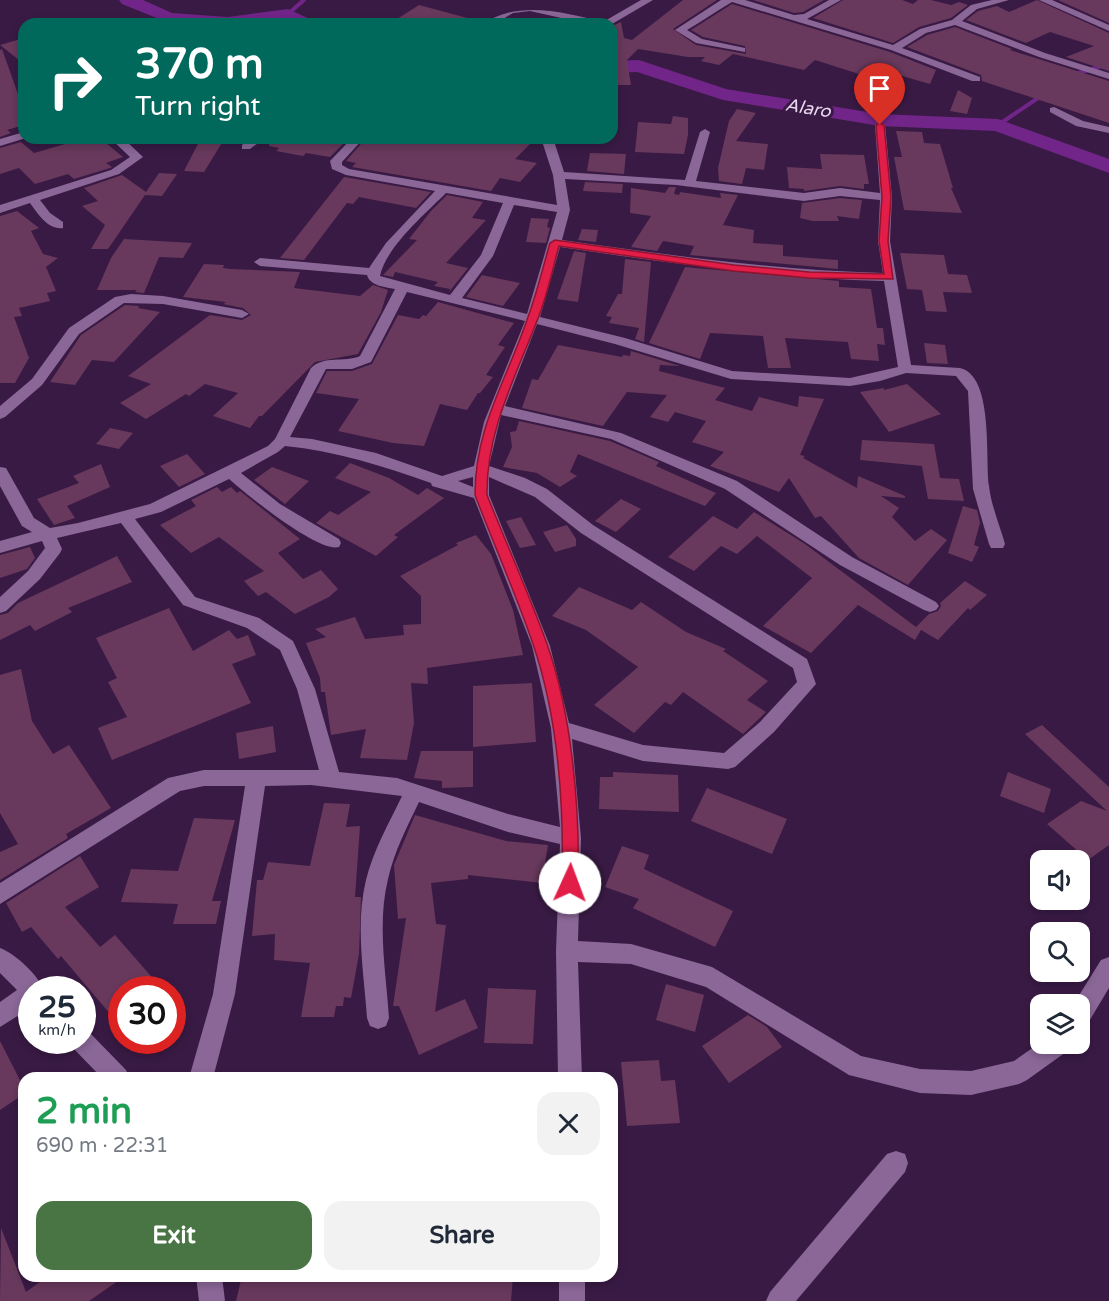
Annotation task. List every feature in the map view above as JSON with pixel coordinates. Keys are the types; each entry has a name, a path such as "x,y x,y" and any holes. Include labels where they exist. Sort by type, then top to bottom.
{"street":[{"path":"616,18 648,0"},
{"path":"728,0 708,11 706,16 680,30 699,41 741,51"},
{"path":"735,0 894,48 976,79"},
{"path":"792,18 806,16 836,0"},
{"path":"894,48 923,31 955,22 974,7 1003,0"},
{"path":"1044,0 1109,28"},
{"path":"498,18 523,3 579,18"},
{"path":"955,22 1042,55 1109,76"},
{"path":"1054,110 1080,124 1109,130"},
{"path":"880,125 886,197 884,241 906,369"},
{"path":"689,184 705,132"},
{"path":"0,142 18,137"},
{"path":"0,209 115,172 137,157 123,144"},
{"path":"246,147 250,144"},
{"path":"352,144 336,161 336,167 346,172 564,210"},
{"path":"549,144 559,175 564,210 533,318 496,409 481,469 481,495 541,646 561,728 571,838 567,951 570,1072"},
{"path":"559,175 689,184 804,197 840,192 886,197"},
{"path":"443,189 386,250 373,272 374,277 379,281 402,289 533,318 620,341 731,375 850,382 880,377 906,369 960,372 970,381 975,391 981,489 997,544"},
{"path":"32,198 46,216 59,225"},
{"path":"453,300 487,256 510,201"},
{"path":"555,243 734,268 809,275 890,277"},
{"path":"260,262 373,272"},
{"path":"0,547 155,508 273,449 281,441 316,371 322,364 352,365 366,359 402,289"},
{"path":"0,414 36,382 74,331 120,300 131,298 163,300 242,314"},
{"path":"496,409 616,436 731,485 846,561 930,606"},
{"path":"281,441 312,444 376,458 438,482 481,495"},
{"path":"438,482 481,469 541,493 587,529 801,664 807,684 767,727 729,761 643,753 561,728"},
{"path":"0,472 28,522 47,534 54,549 34,575 0,607"},
{"path":"230,472 274,508 333,543"},
{"path":"124,516 189,601 253,623 287,646 306,689 331,779"},
{"path":"0,894 175,784 204,778 311,777 397,786 508,823 571,838"},
{"path":"203,1072 224,994 256,778"},
{"path":"378,1018 372,914 374,894 380,868 414,791"},
{"path":"567,951 631,954 712,978 857,1066 920,1081 970,1083 1019,1072 1044,1054"},
{"path":"0,958 18,977"},
{"path":"1090,998 1109,967"},
{"path":"0,1016 18,1002"},
{"path":"95,1054 112,1072"},
{"path":"779,1301 896,1163"},
{"path":"210,1282 212,1301"},
{"path":"572,1282 572,1301"}],"building":[{"path":"683,0 717,0 673,29 696,45 746,54 745,46 703,37 691,30 732,4 890,52 936,70 930,84 871,67 859,74 815,60 804,70 733,54 719,65 701,61 705,57 688,57 638,49 627,60 631,85 618,85 618,23 621,22 624,38 632,40"},
{"path":"753,0 824,0 803,12 794,13"},
{"path":"843,0 902,0 913,4 918,0 931,0 951,5 959,2 968,5 951,18 919,27 893,43 813,18"},
{"path":"1037,0 1109,33 1109,71 1066,57 1094,46 1050,32 1026,43 966,20 978,11 997,6 1009,12"},
{"path":"1058,0 1109,0 1109,23"},
{"path":"419,5 467,18 399,18"},
{"path":"955,27 1012,49 1010,50 1109,81 1109,123 982,81 981,75 907,47 927,35"},
{"path":"18,40 18,59 0,45"},
{"path":"2,49 18,94 18,127 7,130 11,133 0,137 0,50"},
{"path":"958,90 972,98 967,114 950,111"},
{"path":"737,109 756,113 736,141 768,144 764,170 746,168 742,184 719,181 718,168 729,121"},
{"path":"673,116 688,118 688,135 684,154 635,152 638,122 671,124"},
{"path":"896,131 922,132 924,143 940,144 953,188 951,188 962,213 904,210 894,157 902,157"},
{"path":"18,143 23,144 34,153 65,144 107,144 123,157 106,163 112,167 110,168 74,179 68,174 35,184 19,168 0,174 0,148"},
{"path":"198,144 221,144 204,172 184,171"},
{"path":"269,144 343,144 330,157 306,153 303,156 276,151 279,148 269,146"},
{"path":"361,144 530,144 515,159 537,163 520,182 500,178 491,191 352,167 356,163 346,161"},
{"path":"590,153 626,154 624,174 587,171"},
{"path":"820,154 864,155 869,184 864,184 864,189 840,186 804,191 804,189 789,188 787,167 822,169"},
{"path":"159,173 177,174 162,196 145,195 108,249 91,249 105,225 82,206 98,201 84,188 122,175 146,192"},
{"path":"344,177 431,192 416,208 359,197 353,204 347,203 304,260 280,258"},
{"path":"585,182 623,184 622,193 583,191"},
{"path":"669,187 676,187 674,194 679,195 680,192 721,198 720,193 738,195 723,225 754,230 753,243 783,245 783,256 838,260 838,269 690,255 694,246 663,241 657,251 631,247 651,216 630,213 631,188 665,193"},
{"path":"447,195 483,202 472,218 486,220 446,263 468,268 449,292 450,289 434,286 438,282 395,272 393,277 383,275 417,240 409,239"},
{"path":"840,198 862,200 859,219 837,216 839,221 813,221 800,218 802,203"},
{"path":"17,211 39,228 31,231 43,254 58,258 46,267 56,291 47,293 50,301 19,308 22,316 14,317 29,358 15,383 0,383 0,216"},
{"path":"531,218 549,219 547,227 550,228 546,243 526,242"},
{"path":"582,229 598,230 596,242 578,240"},
{"path":"124,239 192,243 183,258 159,257 144,293 135,292 137,290 97,290 111,258"},
{"path":"574,251 586,253 578,302 557,299"},
{"path":"900,253 944,255 948,274 967,275 972,293 943,292 947,312 926,311 922,290 907,289"},
{"path":"625,259 651,262 644,342 635,339 639,328 609,323 612,317 606,316 618,294 622,294"},
{"path":"204,264 224,265 223,268 231,269 300,272 294,288 360,296 373,285 388,290 381,312 358,354 315,362 262,416 259,416 250,428 213,416 238,393 205,384 189,396 186,394 146,419 120,403 151,384 128,376 210,315 242,320 251,315 243,308 223,304 226,302 183,297"},
{"path":"685,267 839,281 839,287 871,289 877,328 883,328 885,345 877,344 879,361 851,359 848,342 785,338 791,368 768,368 763,336 710,333 700,359 649,343"},
{"path":"482,275 520,283 503,306 466,297"},
{"path":"438,302 514,323 498,345 505,347 486,375 493,377 478,393 467,410 440,404 424,446 393,443 338,431 359,399 316,393 327,371 352,371 372,364 398,315 419,319 423,315 426,316"},
{"path":"125,305 160,312 114,362 92,360 75,385 50,382 81,335"},
{"path":"924,343 945,345 948,364 927,363"},
{"path":"558,345 622,357 623,355 630,356 631,351 680,366 660,365 659,371 725,388 715,400 752,411 759,397 798,407 799,396 824,399 800,455 857,488 858,476 905,496 905,498 881,496 899,508 892,517 915,541 931,529 947,540 908,585 859,558 821,516 815,518 789,478 779,492 710,466 724,452 692,442 706,421 675,412 668,422 650,417 667,395 627,392 603,426 522,408 532,379 538,380"},
{"path":"907,384 941,414 889,432 860,392 884,388 884,390"},
{"path":"519,421 610,441 659,462 656,466 716,493 705,506 578,454 570,472 577,476 560,487 537,473 503,467 512,447 510,432 516,431"},
{"path":"110,428 133,433 119,449 96,444"},
{"path":"862,440 934,444 940,478 959,479 964,501 928,499 922,466 860,460"},
{"path":"187,454 205,474 179,487 160,466"},
{"path":"350,463 389,478 418,495 427,488 444,498 394,535 398,537 376,556 316,523 330,511 338,515 371,492 335,478"},
{"path":"101,464 110,487 67,506 75,518 54,525 37,499 79,483 73,476"},
{"path":"272,467 309,481 285,504 254,480"},
{"path":"217,487 222,492 231,487 237,493 240,491 300,539 278,553 303,579 321,570 338,589 329,597 295,614 266,592 258,596 244,581 264,571 219,537 191,553 160,525 196,506 191,500"},
{"path":"621,499 641,509 616,532 595,521"},
{"path":"963,506 977,510 980,523 974,545 979,547 972,562 948,553"},
{"path":"754,512 805,544 916,627 929,614 938,611 940,603 965,581 987,595 970,610 968,608 938,640 921,630 915,640 858,605 811,653 763,626 812,578 757,536 737,554 721,546 694,571 668,557 713,516 737,529"},
{"path":"521,517 536,545 520,548 506,521"},
{"path":"567,525 576,539 576,546 555,552 543,532"},
{"path":"476,535 491,554 513,610 523,655 427,668 428,684 411,683 414,723 407,760 360,758 366,729 331,735 325,692 321,692 320,678 306,643 326,637 315,629 355,617 365,639 404,635 403,625 421,624 421,596 400,576 458,545 456,543"},
{"path":"30,547 35,558 27,569 0,578 0,555"},
{"path":"117,556 132,582 68,608 72,612 35,631 30,625 0,640 0,615 8,613 18,603"},
{"path":"579,587 632,610 641,602 686,632 726,649 723,651 768,681 747,700 766,712 743,734 683,692 671,705 665,702 634,733 594,705 638,667 586,630 552,616"},
{"path":"169,608 193,651 229,630 237,639 248,635 256,655 232,664 251,703 112,760 98,728 127,717 108,682 117,678 96,638"},
{"path":"21,669 32,721 53,754 69,745 111,808 66,834 68,838 0,880 0,852 18,844 0,813 0,675"},
{"path":"532,683 536,742 473,747 473,686"},
{"path":"1042,725 1109,787 1109,845 1090,859 1090,850 1077,850 1047,824 1081,801 1107,811 1025,734"},
{"path":"273,726 276,752 239,759 236,733"},
{"path":"421,751 473,751 473,787 442,788 442,781 414,778"},
{"path":"613,772 678,775 679,812 599,809 600,777 613,777"},
{"path":"1008,772 1051,789 1044,813 1000,796"},
{"path":"707,788 787,819 772,854 691,821"},
{"path":"324,803 350,804 346,827 360,826 355,897 361,897 359,954 351,998 344,997 343,1006 336,1006 334,1017 301,1017 310,963 274,960 275,934 252,936 257,880 263,880 268,862 310,866"},
{"path":"415,815 506,841 548,845 542,883 468,875 468,879 431,883 436,924 446,925 435,1012 465,999 478,1028 419,1055 399,1006 393,1006 406,918 398,919 394,865"},
{"path":"194,818 235,820 212,901 221,901 216,924 173,924 178,904 121,902 131,869 178,871"},
{"path":"622,846 649,855 644,869 733,911 715,947 633,908 639,899 605,887"},
{"path":"80,856 99,887 65,907 100,947 115,935 151,976 108,976 108,1011 96,997 96,976 78,976 61,956 58,959 31,927 22,932 6,903"},
{"path":"666,984 704,995 695,1032 656,1020"},
{"path":"488,988 536,990 533,1044 484,1043"},
{"path":"748,1015 767,1027 782,1047 729,1083 702,1046"},
{"path":"0,1041 18,1076 18,1098 0,1110"},
{"path":"659,1060 661,1081 675,1080 680,1123 627,1126 621,1062"},
{"path":"1,1228 18,1272 18,1282 22,1282 26,1292 40,1282 116,1282 89,1301 0,1301"},
{"path":"241,1282 513,1282 511,1301 236,1301"}],"waterway":[{"name":"Alaro","path":"128,0 169,18"},
{"path":"288,14 304,0"},
{"name":"Alaro","path":"258,18 288,14 295,18"},
{"path":"1075,74 1109,64"},
{"name":"Alaro","path":"618,67 639,66 723,94 880,120 998,125 1109,166"},
{"path":"998,125 1044,94"}],"route":[{"path":"570,883 571,838 561,728 541,646 481,495 481,469 491,422 533,318 555,243 734,268 809,275 890,277 884,241 886,197 880,125"}]}
